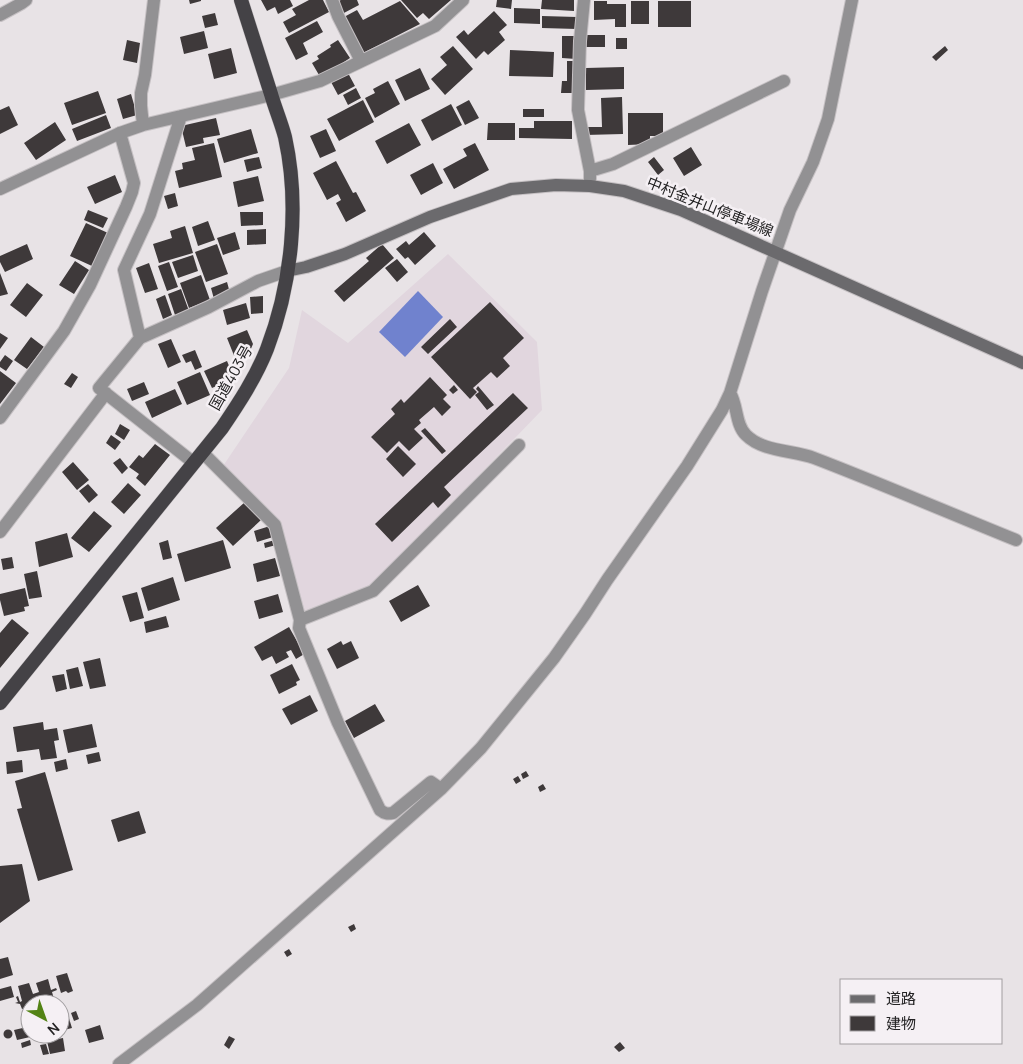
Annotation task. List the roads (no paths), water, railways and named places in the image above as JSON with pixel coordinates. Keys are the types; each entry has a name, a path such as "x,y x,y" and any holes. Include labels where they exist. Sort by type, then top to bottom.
{"highway":[{"name":"国道403号","path":"0,703 222,428 240,401 266,350 282,301 287,271 292,229 291,169 284,135 241,0"}],"main road":[{"name":"中村金井山停車場線","path":"287,271 306,267 345,254 430,217 511,189 556,184 590,186 624,191 681,210 1023,363"}],"street":[{"path":"0,14 26,0"},
{"path":"144,125 141,93 154,0"},
{"path":"332,0 361,61"},
{"path":"0,189 120,133 144,125 271,95 320,81 435,26 464,0"},
{"path":"584,0 580,41 578,110 590,171 590,186"},
{"path":"120,1064 197,1005 441,789 481,748 564,644 606,580 688,466 722,410 730,393 762,291 781,254 790,210 813,162 828,119 852,0"},
{"path":"590,171 613,164 784,81"},
{"path":"140,338 124,270 150,214 180,116"},
{"path":"0,418 64,331 90,285 126,207 134,183 120,133"},
{"path":"287,271 258,281 209,307 140,338 99,388 198,458 275,525 300,620 299,628 338,723 380,810 384,813 393,813 430,782 441,789"},
{"path":"0,532 106,393"},
{"path":"730,393 735,403 741,429 746,435 765,447 812,457 1016,540"},
{"path":"300,620 373,591 519,445"}],"water":[{"path":"418,291 443,317 405,357 379,332"}]}
